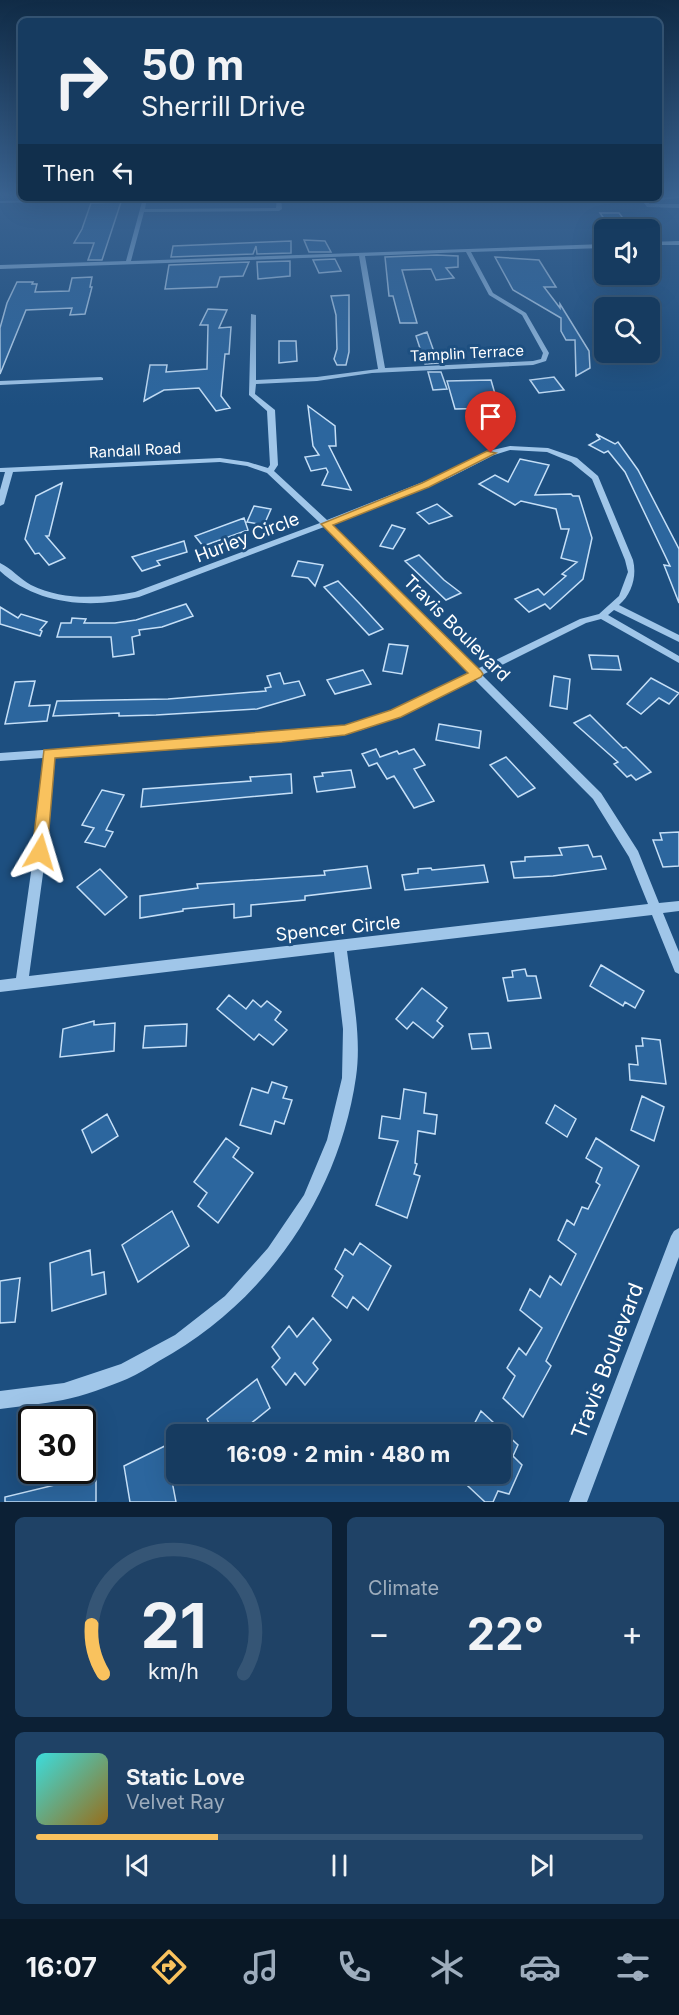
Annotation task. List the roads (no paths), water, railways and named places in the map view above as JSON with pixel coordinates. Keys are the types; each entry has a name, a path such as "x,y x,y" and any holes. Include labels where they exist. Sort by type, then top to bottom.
{"street":[{"path":"0,267 61,265"},
{"path":"364,265 382,370"},
{"name":"Tamplin Terrace","path":"252,382 317,378 382,370 533,363 546,358 541,342 527,318 491,294 476,265"},
{"path":"254,315 252,394 271,410 274,465 270,471"},
{"path":"0,383 101,379"},
{"name":"Hurley Circle","path":"0,566 16,580 44,594 80,600 119,598 168,585 326,524 426,485 491,453 519,448 548,450 574,460 596,478 632,572 629,586 615,607 602,616 583,621 396,713 345,730 282,737 0,757"},
{"name":"Randall Road","path":"0,470 220,460 248,464 270,471"},
{"path":"0,504 10,469"},
{"name":"Travis Boulevard","path":"270,471 326,524 597,796 634,855 658,910 679,968"},
{"path":"615,607 679,639"},
{"path":"602,616 679,660"},
{"path":"22,984 43,830 49,753"},
{"name":"Spencer Circle","path":"0,986 679,906"},
{"path":"0,1400 70,1392 132,1370 172,1348 219,1315 276,1251 292,1228 326,1167 337,1136 350,1077 350,1043 339,947"},
{"name":"Travis Boulevard","path":"578,1502 679,1236"}]}
